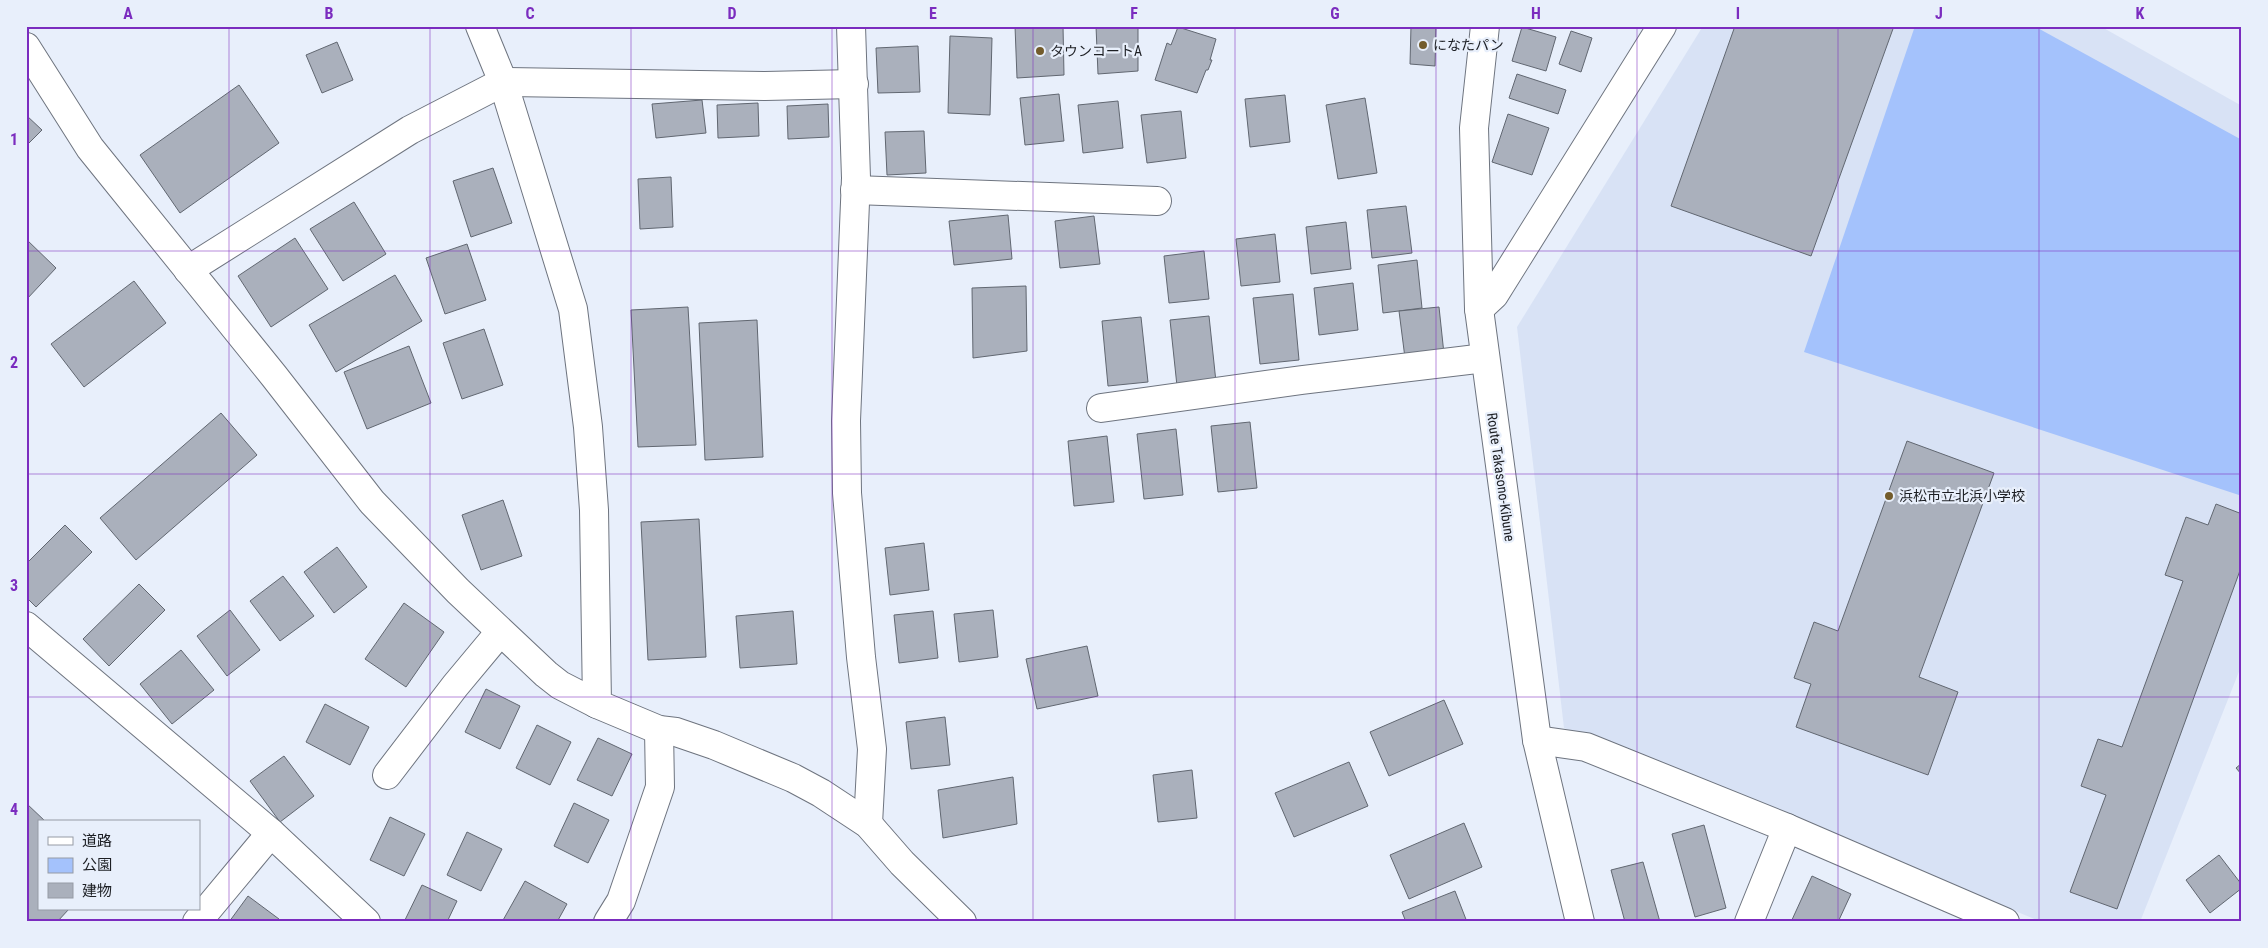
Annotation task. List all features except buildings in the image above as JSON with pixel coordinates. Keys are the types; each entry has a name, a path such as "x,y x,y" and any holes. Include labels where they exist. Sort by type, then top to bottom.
{"street":[{"path":"480,26 503,82 552,236 576,326 588,427 594,510 596,704"},
{"path":"852,26 855,190 846,391 847,475 861,657 872,749 868,824"},
{"name":"Route Takasono-Kibune","path":"1485,26 1474,128 1479,310 1537,740 1580,922"},
{"path":"1479,310 1494,295 1662,26"},
{"path":"27,52 90,148 274,376 372,502 500,632 560,685 596,704 659,730 676,732 714,745 793,778 847,809 868,824 902,862 962,922"},
{"path":"188,270 410,130 503,82 765,86 854,84"},
{"path":"855,190 1157,200"},
{"path":"1101,408 1302,380 1485,358"},
{"path":"26,626 271,833 366,922"},
{"path":"387,774 455,686 500,632"},
{"path":"608,922 621,901 660,786 659,730"},
{"path":"1537,740 1586,747 1788,828 2005,922"},
{"path":"1749,922 1788,828"},
{"path":"197,922 271,833"}],"shaded area":[{"name":"浜松市立北浜小学校","path":"1703,26 2100,26 2242,106 2242,664 2140,922 2042,922 1564,728 1517,327"}],"green space":[{"path":"1915,26 2034,26 2242,140 2242,496 1804,352"}],"place":[{"name":"になたパン","path":"1423,45"},
{"name":"タウンコートA","path":"1040,51"},
{"name":"浜松市立北浜小学校","path":"1889,496"}]}
